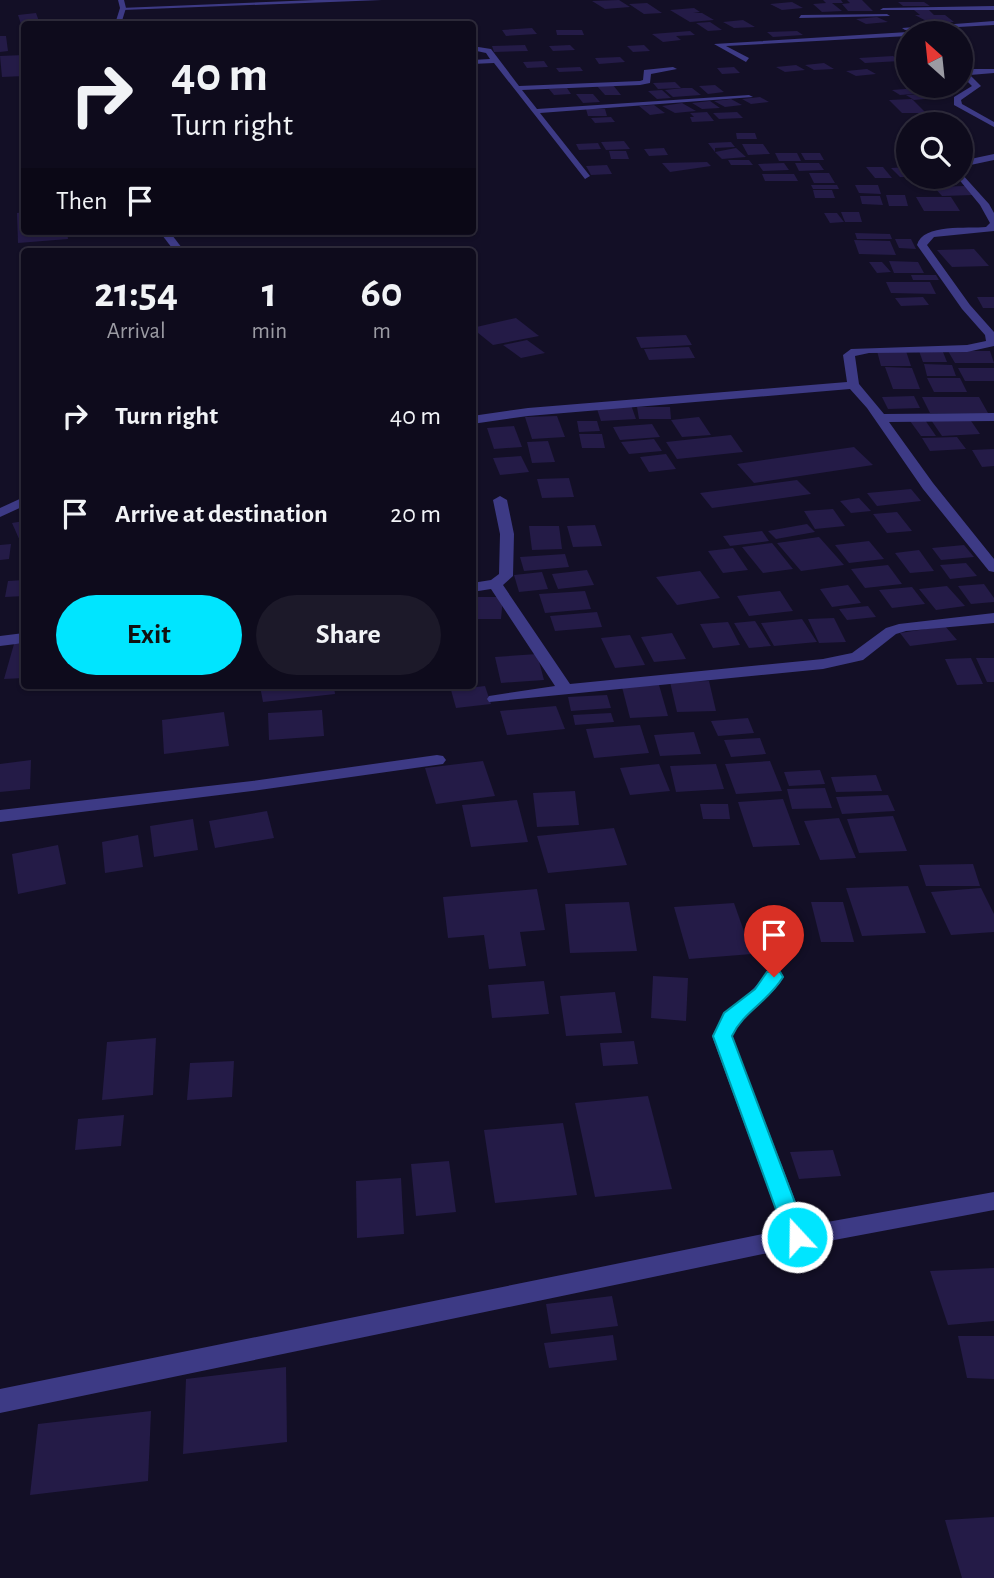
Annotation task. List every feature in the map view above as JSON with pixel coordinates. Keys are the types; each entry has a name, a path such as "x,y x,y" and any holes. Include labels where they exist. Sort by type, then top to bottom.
{"street":[{"path":"122,4 380,0"},
{"path":"874,0 896,22"},
{"path":"801,16 994,8"},
{"path":"973,25 994,23"},
{"path":"746,60 718,44 896,33"},
{"path":"476,49 488,51 585,176"},
{"path":"476,62 495,61"},
{"path":"518,88 639,83 647,81 647,72 673,69"},
{"path":"973,72 994,71"},
{"path":"536,111 749,97"},
{"path":"959,98 958,105 994,125"},
{"path":"979,117 994,116"},
{"path":"973,161 994,157"},
{"path":"973,188 989,204 994,224 989,230 931,234 923,240 922,245 966,307 990,334 992,343 987,347 972,349 901,348 855,351 849,355 853,385 928,486 994,568"},
{"path":"476,419 528,412 853,385"},
{"path":"880,418 994,417"},
{"path":"476,586 495,583 506,576 507,534 500,500"},
{"path":"0,513 21,502"},
{"path":"495,583 565,689"},
{"path":"495,699 565,689 823,664 857,657 891,631 904,627 994,618"},
{"path":"0,641 21,638"},
{"path":"0,816 252,786 437,760"},
{"path":"774,977 762,994 731,1018 722,1036 797,1237"},
{"path":"0,1401 797,1237 994,1201"}],"building":[{"path":"619,0 630,7 605,9 592,1"},
{"path":"823,0 841,0 843,3 832,3 842,11 822,12 813,4 826,3"},
{"path":"847,0 862,0 873,11 848,11 842,4 850,3"},
{"path":"792,2 803,8 782,10 770,4"},
{"path":"898,2 924,2 930,6 903,6"},
{"path":"647,3 662,13 644,14 629,4"},
{"path":"694,8 700,12 693,13 702,13 714,20 690,22 670,10"},
{"path":"928,9 934,15 945,15 953,21 926,21 915,15 920,15 914,10"},
{"path":"36,13 39,21 21,21 21,24 18,15"},
{"path":"877,17 888,22 866,24 856,19"},
{"path":"743,20 755,27 734,28 723,22"},
{"path":"710,22 722,30 708,31 696,23"},
{"path":"532,28 537,34 506,36 502,30"},
{"path":"556,30 582,30 584,35 557,35"},
{"path":"690,31 695,35 676,36 681,40 663,42 652,34"},
{"path":"797,31 803,35 773,37 767,32"},
{"path":"0,36 6,36 8,51 0,52"},
{"path":"525,45 528,51 494,52 492,46"},
{"path":"570,45 575,50 553,51 549,46"},
{"path":"644,45 650,51 633,52 627,46"},
{"path":"21,55 21,76 2,77 0,56"},
{"path":"893,56 896,61 865,63 859,58"},
{"path":"620,57 625,62 599,64 595,58"},
{"path":"544,61 548,67 527,68 523,62"},
{"path":"824,63 834,69 814,70 805,65"},
{"path":"796,65 805,70 785,72 776,67"},
{"path":"580,67 583,71 559,72 556,68"},
{"path":"734,67 740,73 722,74 717,68"},
{"path":"867,69 876,74 856,76 846,71"},
{"path":"675,82 681,88 658,89 653,83"},
{"path":"613,85 621,95 605,95 597,86"},
{"path":"715,85 724,92 708,94 699,86"},
{"path":"567,88 571,94 554,95 549,89"},
{"path":"692,88 701,95 673,97 665,90"},
{"path":"662,90 671,98 657,99 648,91"},
{"path":"576,94 593,94 600,102 583,103"},
{"path":"760,97 769,102 751,104 742,99"},
{"path":"731,99 742,105 725,107 714,101"},
{"path":"912,99 925,112 901,112 889,100"},
{"path":"710,101 720,108 702,109 692,103"},
{"path":"682,103 696,111 675,113 662,106"},
{"path":"654,105 665,113 650,115 639,106"},
{"path":"586,109 605,109 607,116 588,116"},
{"path":"707,112 714,121 692,122 690,117 694,117 690,113"},
{"path":"737,112 743,118 719,119 713,113"},
{"path":"611,117 615,122 595,123 591,118"},
{"path":"736,133 755,133 757,139 737,139"},
{"path":"624,141 630,149 606,150 601,142"},
{"path":"731,142 735,147 715,148 715,152 708,143"},
{"path":"598,143 601,149 579,150 576,144"},
{"path":"742,144 763,144 770,154 748,155"},
{"path":"664,148 668,155 649,156 644,149"},
{"path":"736,148 746,157 722,159 715,152"},
{"path":"609,151 626,151 629,159 611,159"},
{"path":"775,153 797,153 801,161 779,161"},
{"path":"801,153 820,153 824,160 805,160"},
{"path":"728,160 749,160 753,165 731,165"},
{"path":"707,162 711,166 670,172 662,163"},
{"path":"784,163 789,170 763,171 758,164"},
{"path":"795,163 819,163 824,170 799,171"},
{"path":"607,165 612,174 591,175 586,166"},
{"path":"866,167 883,167 892,178 875,178"},
{"path":"809,173 829,173 835,183 814,183"},
{"path":"762,174 794,174 798,181 765,181"},
{"path":"811,185 837,185 839,189 813,189"},
{"path":"855,185 878,185 881,194 859,193"},
{"path":"936,189 968,189 973,195 942,196"},
{"path":"813,190 832,190 835,198 815,198"},
{"path":"886,195 905,195 908,206 889,206"},
{"path":"860,196 880,196 883,205 862,204"},
{"path":"916,197 951,197 960,211 924,211"},
{"path":"21,212 21,235 68,235 68,239 18,243 17,213"},
{"path":"841,212 859,212 862,222 845,222"},
{"path":"824,213 837,213 844,222 830,223"},
{"path":"855,233 890,234 892,239 857,239"},
{"path":"895,239 911,239 916,249 899,248"},
{"path":"854,240 890,241 896,255 859,254"},
{"path":"974,249 989,266 952,267 937,250"},
{"path":"889,261 918,262 924,273 894,273"},
{"path":"869,262 882,262 891,272 877,273"},
{"path":"911,275 936,275 939,280 913,280"},
{"path":"886,282 930,282 936,294 891,293"},
{"path":"923,297 929,305 901,306 895,298"},
{"path":"977,297 994,297 994,308 983,308"},
{"path":"516,318 539,336 493,345 476,331 476,327"},
{"path":"686,335 692,345 641,348 636,337"},
{"path":"527,340 545,353 521,358 503,345"},
{"path":"689,347 695,358 649,360 644,349"},
{"path":"877,351 906,351 911,366 881,366"},
{"path":"919,351 943,352 947,362 923,362"},
{"path":"948,351 990,351 994,363 955,363"},
{"path":"924,364 952,365 956,376 927,376"},
{"path":"885,367 912,368 920,389 893,389"},
{"path":"958,368 994,368 994,381 965,381"},
{"path":"927,378 960,378 967,392 934,392"},
{"path":"914,396 920,408 888,409 882,397"},
{"path":"922,397 979,397 988,413 930,413"},
{"path":"631,405 636,419 601,421 596,406"},
{"path":"637,407 670,407 671,419 639,419"},
{"path":"557,416 565,437 532,439 525,417"},
{"path":"699,417 711,435 682,437 671,420"},
{"path":"969,418 980,434 942,436 931,420"},
{"path":"925,420 936,436 921,436 910,421"},
{"path":"577,421 597,421 600,431 579,432"},
{"path":"652,424 660,437 620,440 613,427"},
{"path":"514,426 522,447 494,449 487,428"},
{"path":"579,434 602,434 605,448 582,448"},
{"path":"731,435 743,452 677,459 666,442"},
{"path":"957,437 966,449 930,451 922,438"},
{"path":"654,439 662,451 629,454 621,442"},
{"path":"548,441 555,462 532,463 527,442"},
{"path":"854,447 873,465 754,483 737,464"},
{"path":"994,449 994,466 982,467 972,450"},
{"path":"666,454 676,469 649,472 640,457"},
{"path":"521,456 529,472 500,475 493,458"},
{"path":"569,478 574,497 542,498 537,479"},
{"path":"797,480 811,494 712,508 700,493"},
{"path":"911,489 921,501 877,506 867,493"},
{"path":"859,498 871,511 851,513 840,501"},
{"path":"833,509 845,526 815,529 804,511"},
{"path":"897,512 912,531 887,533 873,514"},
{"path":"21,522 21,543 12,523"},
{"path":"807,524 815,532 776,539 768,531"},
{"path":"595,525 602,546 573,547 567,526"},
{"path":"529,526 559,526 562,549 532,550"},
{"path":"762,531 769,541 730,546 723,536"},
{"path":"819,537 844,565 801,571 777,543"},
{"path":"869,541 884,559 849,563 835,545"},
{"path":"772,543 793,569 763,573 742,547"},
{"path":"11,544 9,559 0,560 0,545"},
{"path":"964,545 974,557 941,560 932,548"},
{"path":"733,548 748,570 723,573 708,551"},
{"path":"919,550 934,571 910,573 895,553"},
{"path":"565,554 569,567 524,571 520,557"},
{"path":"966,563 977,576 950,579 940,565"},
{"path":"888,565 902,584 865,588 851,569"},
{"path":"587,570 594,585 558,589 552,574"},
{"path":"700,571 720,598 677,605 656,577"},
{"path":"542,572 548,589 519,592 514,575"},
{"path":"21,580 21,596 5,597 8,581"},
{"path":"984,584 994,602 971,604 958,586"},
{"path":"848,585 861,603 832,607 820,589"},
{"path":"947,586 965,606 936,610 919,589"},
{"path":"912,587 925,604 892,608 879,590"},
{"path":"585,591 591,609 545,613 539,594"},
{"path":"780,591 793,611 749,616 737,596"},
{"path":"476,597 503,597 501,619 476,619"},
{"path":"868,606 876,617 847,620 839,609"},
{"path":"597,612 602,627 555,631 550,616"},
{"path":"834,618 846,642 819,643 808,619"},
{"path":"802,619 817,642 774,646 761,623"},
{"path":"755,621 771,646 749,648 734,623"},
{"path":"728,622 740,645 713,648 700,624"},
{"path":"945,626 957,640 910,646 900,633"},
{"path":"672,633 686,659 654,662 641,637"},
{"path":"630,635 645,665 615,668 601,638"},
{"path":"14,644 21,644 21,678 4,679"},
{"path":"537,654 544,680 501,683 495,657"},
{"path":"971,658 983,684 957,685 945,659"},
{"path":"976,658 994,658 994,682 987,682"},
{"path":"709,681 716,711 677,712 670,682"},
{"path":"659,685 668,716 630,718 622,687"},
{"path":"485,686 491,704 456,708 451,690"},
{"path":"261,689 334,689 335,694 263,702"},
{"path":"607,695 611,708 571,711 568,697"},
{"path":"556,706 565,729 507,735 500,711"},
{"path":"322,710 324,736 269,740 268,713"},
{"path":"224,712 229,746 164,754 162,720"},
{"path":"611,713 614,722 575,725 573,715"},
{"path":"748,718 754,733 718,736 711,721"},
{"path":"640,725 649,753 594,758 586,729"},
{"path":"694,732 701,754 660,756 654,735"},
{"path":"760,738 766,754 731,757 724,740"},
{"path":"31,760 30,789 0,792 0,764"},
{"path":"483,761 495,796 436,804 425,768"},
{"path":"770,761 782,791 736,794 725,764"},
{"path":"659,764 670,791 630,795 620,768"},
{"path":"716,764 724,789 676,792 670,766"},
{"path":"820,770 825,784 789,786 784,772"},
{"path":"876,775 882,791 836,792 831,777"},
{"path":"825,788 832,808 792,809 787,789"},
{"path":"575,791 579,825 537,827 533,793"},
{"path":"888,795 895,811 842,814 836,797"},
{"path":"783,799 800,845 753,847 738,802"},
{"path":"517,800 528,842 471,847 462,805"},
{"path":"700,804 728,804 730,819 703,819"},
{"path":"267,811 274,838 215,848 209,821"},
{"path":"893,816 907,851 859,853 847,819"},
{"path":"839,818 856,858 820,860 804,821"},
{"path":"193,819 198,850 154,857 150,826"},
{"path":"614,828 627,865 548,873 537,836"},
{"path":"138,835 143,867 105,873 102,842"},
{"path":"58,845 66,884 18,894 12,854"},
{"path":"973,864 980,886 926,886 919,865"},
{"path":"908,886 926,933 862,936 846,888"},
{"path":"981,888 994,914 994,932 951,935 931,892"},
{"path":"537,889 545,930 520,932 526,966 489,969 484,935 448,938 443,897"},
{"path":"629,902 637,951 570,953 565,904"},
{"path":"811,902 843,902 854,942 821,942"},
{"path":"734,903 752,954 689,959 674,907"},
{"path":"653,976 688,978 686,1021 651,1018"},
{"path":"544,981 549,1014 492,1018 488,985"},
{"path":"615,992 622,1033 566,1036 560,996"},
{"path":"156,1038 153,1095 102,1100 107,1042"},
{"path":"634,1041 638,1064 603,1066 600,1043"},
{"path":"234,1061 232,1097 187,1100 190,1063"},
{"path":"648,1096 672,1189 595,1197 575,1103"},
{"path":"124,1115 121,1146 75,1150 78,1119"},
{"path":"563,1123 577,1195 495,1203 484,1130"},
{"path":"833,1150 841,1176 799,1179 790,1152"},
{"path":"449,1161 456,1212 416,1216 411,1164"},
{"path":"401,1178 404,1234 357,1238 356,1181"},
{"path":"994,1268 994,1321 948,1325 930,1271"},
{"path":"612,1296 618,1326 551,1334 546,1304"},
{"path":"613,1335 617,1360 549,1368 544,1343"},
{"path":"958,1336 994,1336 994,1379 967,1378"},
{"path":"286,1367 287,1442 183,1454 186,1379"},
{"path":"151,1411 148,1481 30,1495 38,1424"},
{"path":"994,1517 994,1578 962,1578 945,1520"}],"route":[{"path":"774,977 762,994 731,1018 722,1036 797,1237"}]}
